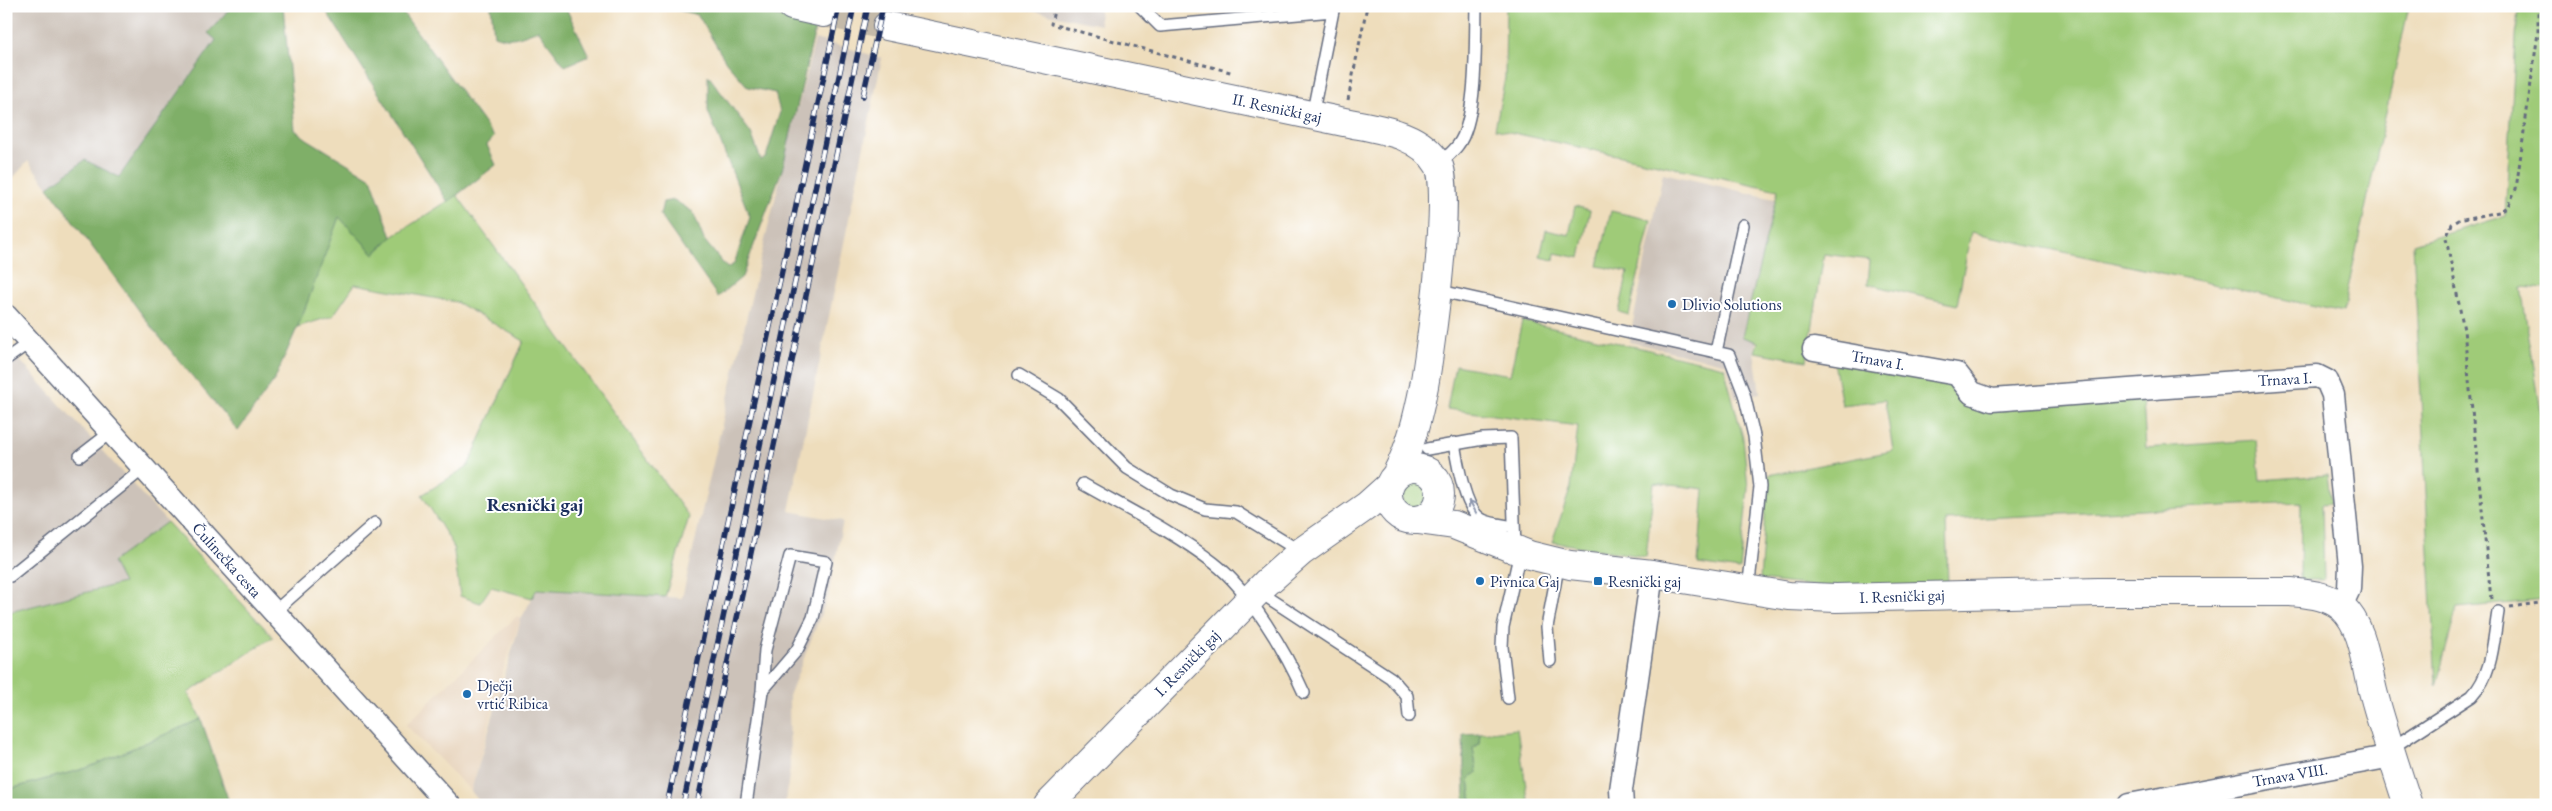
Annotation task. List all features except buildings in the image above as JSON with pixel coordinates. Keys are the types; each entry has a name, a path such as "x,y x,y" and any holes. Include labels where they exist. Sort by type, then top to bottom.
{"street":[{"path":"792,6 824,13"},
{"name":"II. Resnički gaj","path":"887,26 1400,135 1420,145 1439,164"},
{"path":"1424,385 1427,449 1440,499 1434,510 1411,520 1397,515 1389,504 1392,480 1410,442 1424,385 1436,290 1444,201 1439,164"},
{"name":"Čulinečka cesta","path":"6,316 448,805"},
{"name":"Trnava I.","path":"1814,349 1957,374 1972,393 1992,400 2317,376 2327,381 2333,395 2350,566 2350,589 2341,606"},
{"path":"1392,480 1412,468 1427,471 1437,484"},
{"name":"I. Resnički gaj","path":"1048,805 1253,595 1301,552 1368,505 1392,480"},
{"name":"I. Resnički gaj","path":"1437,484 1452,512 1469,530"},
{"name":"I. Resnički gaj","path":"1334,529 1370,520 1442,522 1516,543 1559,562 1652,574 1748,590 1836,598 2098,592 2291,592 2320,596 2341,606"},
{"path":"1622,805 1620,790 1652,574"},
{"path":"2341,606 2350,616 2358,633 2391,753 2408,805"},
{"name":"Trnava VIII.","path":"2129,805 2391,753"}],"lane":[{"path":"1140,6 1160,26 1333,9 1312,116"},
{"path":"1439,164 1459,144 1468,118 1472,96 1476,6"},
{"path":"1716,352 1743,225"},
{"path":"1436,290 1729,355 1744,394 1754,436 1760,486 1748,590"},
{"path":"6,359 30,342"},
{"path":"1019,375 1060,399 1127,468 1171,495 1205,509 1236,512 1301,552"},
{"path":"80,456 111,432"},
{"path":"1427,449 1454,443 1511,438 1516,543 1503,627 1502,647 1508,698"},
{"path":"1454,443 1461,482 1474,511 1482,520 1516,543"},
{"path":"6,576 10,576 144,468"},
{"path":"1083,484 1146,519 1215,563 1253,595 1390,678 1407,696 1409,716"},
{"path":"274,612 375,523"},
{"path":"746,805 762,691 765,650 790,556 826,562 814,618 798,650 762,691"},
{"path":"1550,661 1547,627 1559,562"},
{"path":"1253,595 1304,693"},
{"path":"2391,753 2472,696 2482,685 2489,670 2498,612"}],"path":[{"path":"1055,6 1052,24 1240,74"},
{"path":"1344,122 1367,6"},
{"path":"2538,6 2538,33 2516,189 2508,206 2499,212 2459,220 2452,224 2446,238 2464,330 2491,602 2498,612 2504,608 2546,602"}],"shaded area":[{"path":"6,6 232,6 208,32 216,39 119,177 85,160 48,187 28,161 6,186"},
{"path":"1010,6 1099,6 1100,25"},
{"path":"815,39 882,58 789,511 843,521 828,596 789,696 790,768 785,805 482,805 471,791 521,619 537,589 682,598 758,268"},
{"path":"1663,173 1787,202 1754,352 1760,393 1735,398 1727,364 1629,342"},
{"path":"6,345 167,522 113,562 123,583 6,613"},
{"name":"Dječji vrtić Ribica","path":"517,616 521,619 505,664 471,791 406,725"}],"green space":[{"path":"232,6 283,6 295,130 371,178 392,237 374,254 339,217 303,314 275,379 238,431 152,328 48,187 85,160 119,177 216,40 208,33"},
{"path":"323,6 398,6 494,137 487,145 496,165 448,202"},
{"path":"491,6 565,6 589,56 565,66 538,30 511,38 494,35"},
{"path":"663,6 731,6 816,25 783,167 742,277 718,297 660,215 663,202 674,200 693,212 704,240 727,268 734,264 750,217 708,111 708,75 751,133 761,160 766,157 780,112 775,93 748,87 726,62 698,15"},
{"path":"1506,6 2409,6 2343,312 1971,232 1957,305 1868,284 1870,260 1824,254 1807,361 1755,352 1758,342 1742,337 1778,190 1495,129 1505,78"},
{"path":"2518,6 2546,13 2546,289 2521,287 2543,425 2546,426 2546,600 2457,608 2436,686 2413,244 2505,216"},
{"path":"457,195 689,517 665,597 537,589 532,598 491,587 480,603 460,596 453,545 422,495 468,466 524,341 456,302 355,284 333,316 297,327 339,216 374,254 392,237"},
{"path":"1575,206 1590,210 1580,258 1555,253 1554,260 1540,257 1546,230 1569,235"},
{"path":"1611,211 1651,220 1629,315 1619,312 1628,272 1598,266"},
{"path":"1522,321 1724,367 1743,438 1748,488 1740,570 1698,564 1704,489 1654,483 1646,557 1552,542 1571,487 1578,426 1447,409 1455,365 1510,375"},
{"path":"1834,363 1952,382 1971,408 2143,400 2146,448 2256,440 2260,480 2327,475 2331,503 2322,504 2324,580 2300,580 2301,502 1946,520 1948,585 1823,587 1760,580 1768,475 1893,451 1885,400 1842,405"},
{"path":"1413,482 1421,482 1427,486 1428,498 1420,508 1408,509 1402,502 1402,491"},
{"path":"167,522 273,637 188,693 201,719 87,768 6,790 6,613 123,583 112,562"},
{"path":"201,719 230,805 6,805 6,790 87,768"},
{"path":"1517,729 1529,805 1472,805 1469,778 1477,773 1473,748 1479,743 1480,733"},
{"path":"1480,733 1479,743 1473,748 1477,773 1469,778 1472,805 1465,805 1463,734"}],"tunnel":[{"path":"824,13 887,26"}],"railway":[{"path":"667,805 839,6"},
{"path":"683,805 854,6"},
{"path":"697,805 868,6"},
{"path":"863,96 883,6"}],"place":[{"name":"Dlivio Solutions","path":"1672,304"},
{"name":"Pivnica Gaj","path":"1480,581"},
{"name":"Resnički gaj","path":"1598,581"},
{"name":"Dječji vrtić Ribica","path":"467,694"}],"district":[{"name":"Resnički gaj","path":"535,504"}]}
